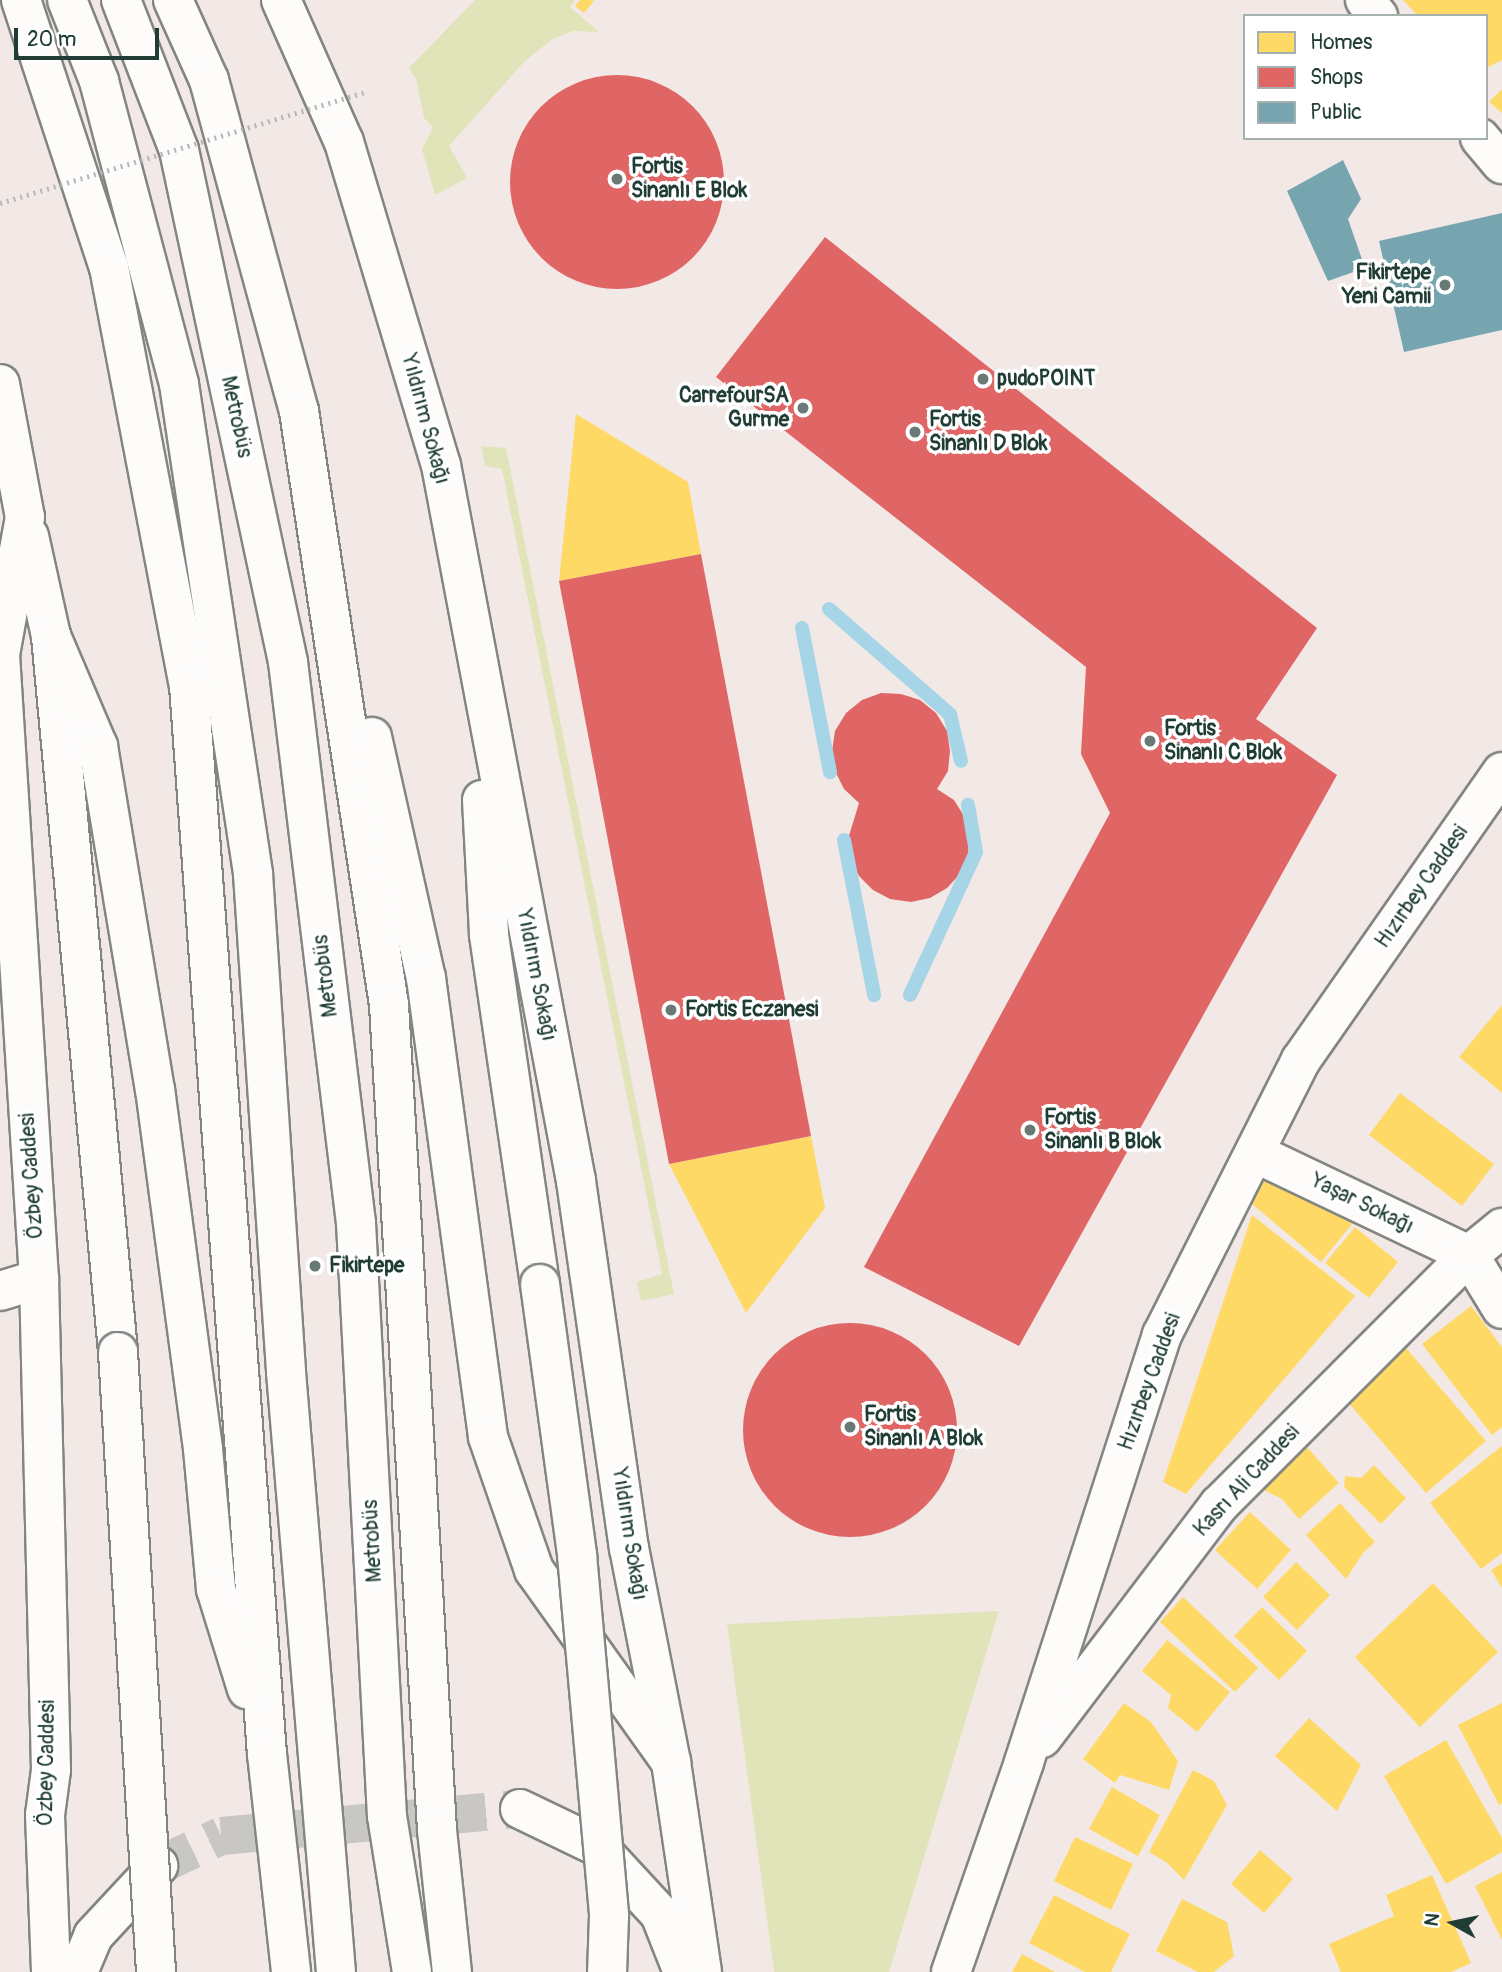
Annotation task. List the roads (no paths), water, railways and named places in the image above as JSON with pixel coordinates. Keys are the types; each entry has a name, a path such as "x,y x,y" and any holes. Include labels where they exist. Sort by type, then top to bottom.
{"main road":[{"path":"21,0 109,267 189,685 267,1754 291,1972"},
{"path":"67,0 99,81 179,384 253,874 286,1372 336,1972"},
{"name":"Metrobüs","path":"121,0 179,150 288,662 356,1223 387,1816 412,1972"},
{"path":"173,0 209,80 299,411 426,978 488,1437 534,1570 671,1762"},
{"name":"Yıldırım Sokağı","path":"281,0 344,142 440,465 576,1181 629,1548 671,1762 702,1972"},
{"path":"1365,0 1376,14"},
{"path":"1482,140 1502,164"},
{"name":"Özbey Caddesi","path":"0,384 13,525 1,654 39,1279 51,1770 45,1815 51,1972"},
{"path":"299,411 389,1005 438,1830 452,1972"},
{"path":"13,525 51,636 98,747 155,1089 203,1449 216,1589 267,1754"},
{"path":"51,636 118,1352 156,1972"},
{"path":"474,648 489,935 577,1555 608,1916 607,1972"},
{"name":"Hızırbey Caddesi","path":"951,1972 1024,1762 1162,1335 1301,1060 1502,772"},
{"name":"Yaşar Sokağı","path":"1255,1153 1469,1255"},
{"name":"Kasrı Ali Caddesi","path":"1024,1762 1219,1505 1469,1255 1502,1228"},
{"path":"1469,1255 1502,1309"},
{"path":"0,1292 39,1279"},
{"path":"520,1809 597,1846 660,1914 683,1972"},
{"path":"78,1972 93,1936 158,1866"}],"waterway":[{"path":"829,609 950,714 961,761"},
{"path":"802,628 830,772"},
{"path":"910,995 976,852 968,805"},
{"path":"844,840 874,995"}],"tunnel":[{"path":"158,1866 221,1836 520,1809"}],"place":[{"name":"Fortis Sinanlı E Blok","path":"617,179"},
{"name":"Fikirtepe Yeni Camii","path":"1445,285"},
{"name":"pudoPOINT","path":"983,379"},
{"name":"CarrefourSA Gurme","path":"803,408"},
{"name":"Fortis Sinanlı D Blok","path":"915,432"},
{"name":"Fortis Sinanlı C Blok","path":"1150,741"},
{"name":"Fortis Eczanesi","path":"671,1010"},
{"name":"Fortis Sinanlı B Blok","path":"1030,1130"},
{"name":"Fikirtepe","path":"315,1266"},
{"name":"Fortis Sinanlı A Blok","path":"850,1427"}]}
